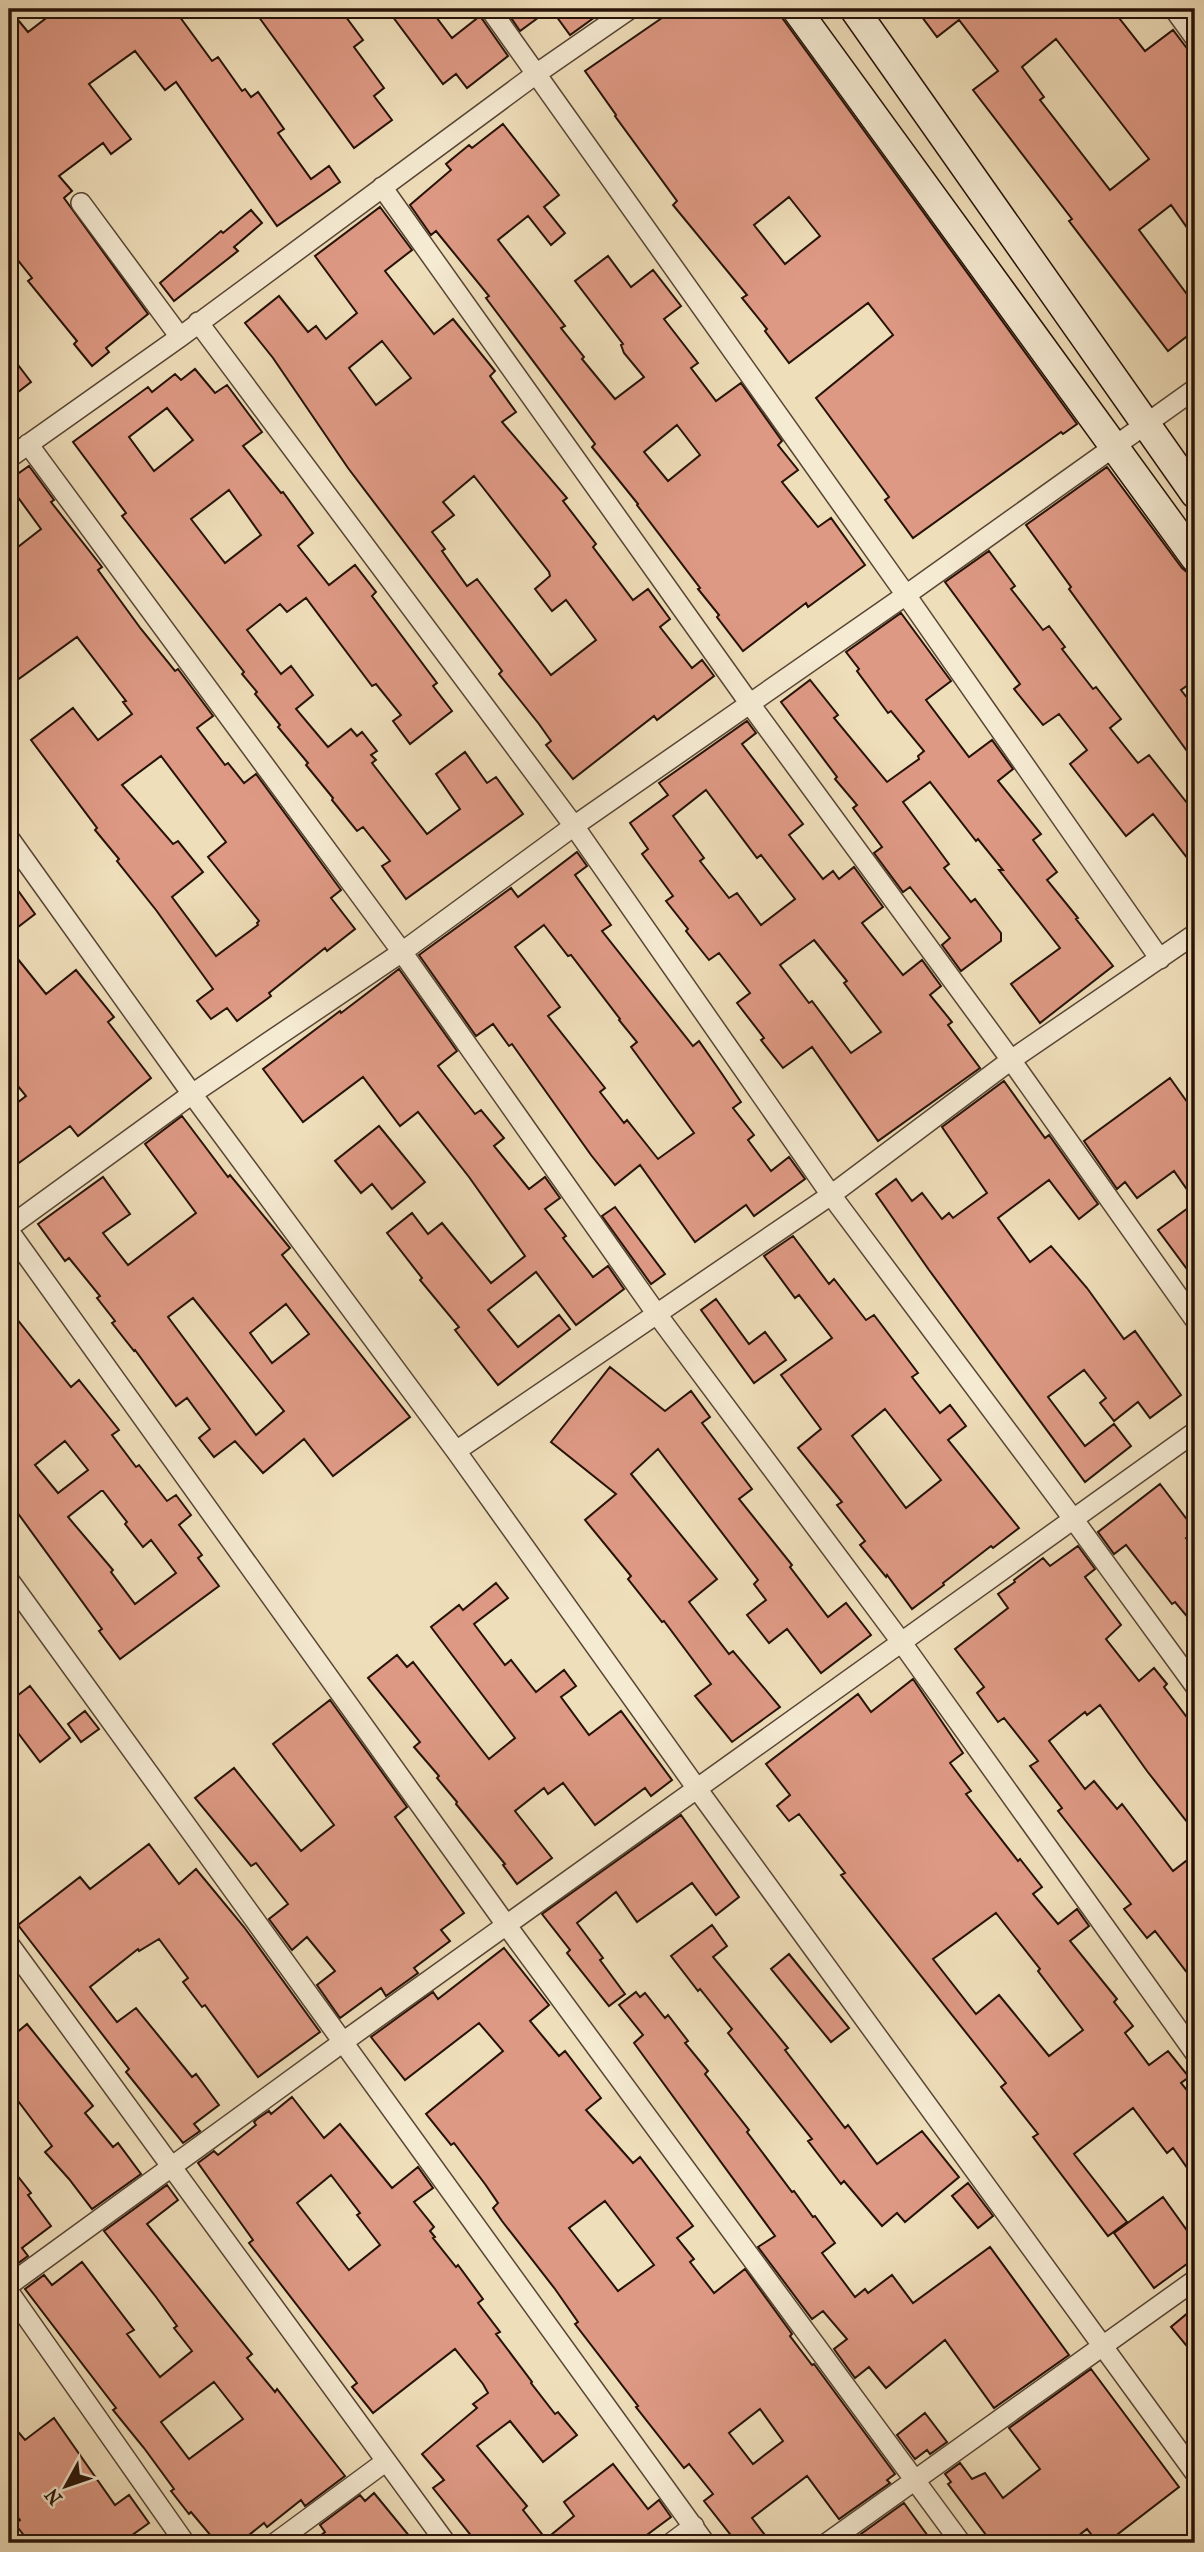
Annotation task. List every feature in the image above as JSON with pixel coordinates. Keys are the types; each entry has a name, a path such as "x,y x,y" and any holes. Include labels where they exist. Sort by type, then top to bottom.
{"main road":[{"path":"796,9 1195,558"},
{"path":"854,9 1195,494"}],"street":[{"path":"490,9 906,595 1160,959"},
{"path":"9,458 180,337 536,74 630,9"},
{"path":"1174,9 1195,38"},
{"path":"382,187 750,704 1012,1060 1195,1320"},
{"path":"81,203 180,337"},
{"path":"198,322 574,826 831,1195 1195,1686"},
{"path":"961,2543 507,1926 9,1229 191,1094 402,952 574,826 906,595 1195,389"},
{"path":"28,444 402,952 656,1313 902,1643 1195,2053"},
{"path":"9,838 191,1094 456,1451 698,1790 1195,2473"},
{"path":"456,1451 831,1195 1012,1060 1195,934"},
{"path":"9,2285 343,2042 1195,1432"},
{"path":"9,1580 705,2543"},
{"path":"9,1944 446,2543"},
{"path":"827,2543 1195,2280"},
{"path":"9,2292 185,2543"},
{"path":"275,2543 385,2462"},
{"path":"671,2543 694,2526"}],"building":[{"path":"9,9 28,32 58,9 174,9 212,61 218,57 242,91 245,89 251,97 258,92 284,129 278,133 311,179 329,166 340,182 277,226 176,82 165,90 135,51 89,84 131,139 111,154 103,143 59,176 72,191 64,198 148,314 106,348 109,352 92,366 74,344 77,341 28,281 32,278 9,249"},
{"path":"253,9 340,9 363,40 354,47 384,88 374,96 392,120 354,148"},
{"path":"387,9 430,9 452,38 480,16 508,56 467,88 456,74 443,84"},
{"path":"505,9 550,9 520,31"},
{"path":"551,9 606,9 570,35"},
{"path":"675,9 756,9 762,17 773,9 780,9 783,19 1077,424 1063,434 1061,432 913,538 885,500 889,497 816,398 893,335 868,303 789,363 742,298 747,295 673,205 677,201 585,71","holes":["789,197 820,236 785,264 754,225"]},
{"path":"916,9 1112,9 1145,51 1173,30 1195,59 1195,239 1171,205 1139,230 1195,305 1195,330 1168,351 973,90 998,71 959,20 937,37","holes":["1056,39 1149,159 1110,190 1040,100 1044,97 1022,67"]},
{"path":"503,124 559,195 544,207 565,233 551,245 528,216 498,240 565,326 561,328 584,357 582,359 615,399 644,377 624,353 623,344 575,281 608,256 631,287 653,270 681,306 664,319 698,363 691,368 716,401 741,383 782,441 778,445 798,470 782,482 818,527 831,518 865,565 808,607 806,603 743,651 638,504 592,447 595,444 486,298 489,296 436,231 431,235 410,205 451,170 446,164 469,145 472,148","holes":["677,425 700,455 668,481 644,452"]},
{"path":"380,207 412,250 385,271 434,334 453,319 495,371 490,376 516,412 502,422 567,498 563,501 596,544 593,547 633,600 648,589 670,619 660,627 692,668 702,660 714,676 657,720 654,716 573,779 546,745 551,741 499,674 502,671 348,468 273,358 245,323 279,296 308,332 316,326 326,339 357,313 315,256","holes":["382,341 411,378 376,405 349,368","474,476 549,572 550,576 535,589 552,611 566,600 596,640 551,675 477,579 467,586 432,532 454,515 443,502"]},
{"path":"251,210 262,223 234,247 238,251 174,301 160,283 221,231 223,233"},
{"path":"9,353 31,382 9,399"},
{"path":"195,369 215,393 227,385 262,432 243,446 281,493 283,492 313,533 298,546 329,585 355,565 376,592 372,596 437,683 433,686 452,711 410,744 393,721 401,715 376,684 372,686 306,598 287,612 280,604 247,630 281,674 291,666 313,695 296,709 328,747 351,729 357,736 362,732 377,751 371,755 376,760 372,763 427,834 460,809 436,774 465,752 487,783 496,777 523,814 406,899 382,866 390,861 363,827 357,831 332,800 306,765 308,763 255,694 257,692 242,674 244,672 122,516 126,513 73,442 148,387 152,392 175,374 181,380","holes":["167,408 193,440 154,471 129,437","229,490 261,535 225,563 191,519"]},
{"path":"29,466 54,500 51,502 102,567 98,570 141,629 175,671 178,669 213,716 197,728 225,765 228,763 244,783 256,774 341,890 331,898 355,929 327,951 325,948 269,993 271,996 237,1021 227,1008 211,1019 197,1001 213,989 31,740 73,708 98,740 132,714 123,702 126,701 77,637 9,686 9,554 41,529 9,485 9,480","holes":["161,756 226,842 208,857 259,921 258,925 216,956 172,897 203,872 178,841 173,844 122,785"]},
{"path":"1107,467 1182,568 1195,574 1195,680 1181,690 1195,708 1195,762 1069,589 1071,587 1026,525"},
{"path":"989,551 1015,586 1011,589 1043,630 1049,626 1065,647 1062,649 1121,719 1110,728 1138,763 1149,755 1195,813 1195,868 1153,814 1126,836 1070,764 1087,750 1059,714 1043,725 1014,689 1020,684 945,582"},
{"path":"901,613 951,681 926,700 969,757 992,740 1013,769 998,781 1041,834 1033,840 1057,872 1047,880 1113,966 1040,1023 1011,984 1060,948 978,839 976,841 930,782 903,802 949,864 944,868 971,902 975,899 1001,933 1001,941 961,971 942,945 950,938 910,887 903,892 874,853 882,847 853,808 857,805 835,779 837,777 781,702 810,680 838,715 834,718 887,782 919,759 918,756 924,751 891,711 888,713 846,652"},
{"path":"747,721 756,733 742,744 803,824 789,835 823,879 833,871 839,879 854,867 883,907 862,923 903,975 922,960 941,986 930,995 952,1022 948,1025 980,1068 878,1141 812,1047 783,1068 737,1003 750,993 719,953 709,960 686,931 688,929 666,901 673,896 642,854 648,849 630,823 668,795 659,783","holes":["706,790 757,858 761,855 795,899 761,925 737,893 729,898 700,861 704,858 673,816","814,940 847,981 844,983 881,1032 851,1053 812,1001 809,1003 780,965"]},
{"path":"577,852 587,866 575,875 611,925 602,931 693,1046 699,1041 741,1102 733,1108 754,1135 748,1140 771,1171 789,1157 805,1179 754,1216 746,1205 695,1242 640,1165 615,1185 512,1044 509,1046 493,1024 476,1036 419,955 511,888 518,897","holes":["544,925 568,956 571,955 637,1042 631,1047 694,1133 658,1159 627,1120 624,1123 600,1092 605,1088 548,1016 560,1007 515,947"]},
{"path":"9,878 35,914 9,934"},
{"path":"9,948 46,994 76,970 114,1017 108,1022 151,1078 78,1136 70,1126 9,1170 9,1109 26,1096 9,1075 9,1025 17,1018 9,1008"},
{"path":"399,969 457,1051 438,1066 475,1114 481,1110 504,1138 494,1146 529,1189 545,1177 560,1198 545,1209 566,1236 563,1238 593,1277 608,1266 624,1289 576,1325 536,1272 488,1310 518,1347 559,1315 570,1329 498,1385 455,1330 459,1327 420,1280 422,1278 387,1233 412,1213 428,1234 442,1223 491,1283 525,1256 469,1177 418,1112 400,1126 363,1077 303,1122 263,1069"},
{"path":"1170,1078 1195,1113 1195,1201 1174,1171 1137,1198 1125,1182 1117,1189 1084,1141"},
{"path":"1004,1081 1045,1138 1049,1135 1098,1204 1079,1219 1049,1180 998,1218 1030,1262 1051,1246 1087,1288 1124,1339 1135,1331 1181,1395 1150,1418 1138,1402 1114,1421 1100,1403 1106,1398 1084,1370 1048,1397 1085,1446 1114,1424 1131,1446 1085,1482 876,1194 896,1179 912,1201 922,1193 942,1219 949,1213 953,1218 987,1193 942,1127"},
{"path":"182,1116 228,1177 230,1175 290,1248 282,1255 410,1417 333,1476 304,1439 263,1473 235,1441 214,1457 199,1438 210,1429 187,1398 176,1406 112,1323 115,1321 97,1298 100,1296 69,1258 65,1261 38,1224 103,1177 130,1214 103,1233 128,1265 196,1213 145,1144","holes":["193,1298 284,1411 256,1435 168,1317","286,1304 309,1334 272,1363 250,1333"]},
{"path":"379,1126 425,1182 392,1209 372,1184 361,1193 335,1161"},
{"path":"1195,1203 1195,1280 1158,1230"},
{"path":"615,1207 665,1274 651,1284 602,1216"},
{"path":"793,1236 829,1284 834,1279 866,1320 874,1315 918,1373 912,1377 940,1413 950,1405 966,1426 948,1440 1019,1528 993,1548 991,1546 912,1609 860,1545 865,1541 837,1505 842,1502 798,1448 821,1429 781,1375 832,1338 799,1295 795,1298 764,1256","holes":["885,1409 941,1480 906,1508 852,1436"]},
{"path":"716,1299 749,1344 765,1332 786,1360 754,1383 701,1310"},
{"path":"9,1309 71,1387 79,1380 119,1430 112,1435 136,1467 139,1465 167,1501 176,1495 191,1515 179,1525 202,1555 198,1558 219,1586 120,1659 99,1631 102,1629 9,1501 9,1432 18,1425 9,1414","holes":["65,1441 88,1470 58,1493 35,1465","101,1491 127,1522 125,1524 143,1547 151,1540 176,1573 135,1604 111,1572 113,1570 68,1517"]},
{"path":"610,1367 665,1411 691,1391 710,1417 702,1423 752,1489 739,1499 792,1565 790,1567 828,1617 846,1603 871,1635 821,1673 787,1629 769,1643 747,1615 766,1600 754,1584 758,1580 658,1449 631,1474 717,1579 689,1602 729,1654 733,1651 780,1707 732,1742 695,1696 711,1684 664,1621 662,1622 628,1579 631,1576 585,1520 616,1494 551,1442"},
{"path":"1160,1484 1195,1530 1186,1538 1195,1549 1195,1626 1175,1602 1172,1604 1126,1545 1114,1554 1098,1532"},
{"path":"1078,1546 1095,1569 1085,1577 1121,1625 1106,1639 1139,1681 1154,1668 1167,1684 1164,1687 1195,1728 1195,1832 1100,1705 1087,1715 1085,1712 1049,1741 1085,1789 1094,1781 1117,1809 1122,1804 1173,1871 1186,1861 1195,1873 1195,1983 1155,1931 1147,1938 1124,1909 1131,1904 1058,1811 1062,1808 1030,1766 1038,1761 1004,1718 998,1722 977,1693 984,1687 955,1649 1008,1608 998,1594 1015,1582 1014,1580 1043,1558 1050,1566"},
{"path":"496,1583 508,1598 474,1624 505,1665 511,1660 536,1692 564,1670 576,1686 561,1697 589,1735 621,1711 672,1780 651,1796 645,1788 595,1825 563,1783 548,1794 544,1788 515,1811 552,1858 517,1884 503,1865 505,1864 437,1778 439,1776 414,1747 420,1742 368,1678 397,1655 407,1667 413,1662 489,1759 515,1738 431,1627 459,1605 463,1610"},
{"path":"913,1679 963,1753 950,1763 971,1791 966,1794 1018,1861 1020,1859 1042,1887 1033,1894 1058,1924 1077,1909 1089,1926 1070,1941 1117,1999 1114,2002 1133,2026 1125,2033 1149,2065 1168,2051 1189,2077 1181,2083 1195,2100 1195,2179 1173,2148 1167,2153 1133,2108 1074,2154 1127,2222 1108,2236 1033,2137 1038,2134 1001,2087 1006,2083 841,1875 845,1873 799,1814 789,1821 777,1806 790,1795 766,1764 858,1694 871,1712","holes":["996,1913 1040,1969 1038,1971 1083,2030 1049,2056 999,1995 976,2014 933,1959"]},
{"path":"30,1686 70,1738 40,1762 9,1721 9,1702"},
{"path":"330,1700 407,1807 395,1817 464,1913 441,1930 450,1941 414,1968 418,1973 386,1996 381,1988 340,2018 317,1985 335,1971 307,1937 292,1950 269,1919 288,1904 256,1863 251,1866 195,1798 234,1768 301,1851 334,1825 273,1744"},
{"path":"85,1711 99,1729 81,1742 68,1724"},
{"path":"681,1815 739,1897 716,1915 692,1883 637,1922 616,1892 577,1923 625,1994 609,2006 567,1953 570,1950 542,1914"},
{"path":"149,1844 179,1884 196,1869 244,1927 320,2032 258,2077 205,2005 202,2007 183,1982 188,1978 159,1939 139,1951 138,1949 90,1987 117,2022 136,2008 192,2077 196,2074 219,2105 194,2124 200,2131 183,2143 126,2072 129,2069 18,1925 80,1877 90,1889"},
{"path":"712,1925 727,1946 713,1957 788,2048 785,2050 845,2128 848,2125 877,2164 922,2131 959,2177 905,2222 897,2213 882,2226 844,2181 841,2184 808,2141 812,2139 728,2033 732,2029 671,1956"},
{"path":"504,1948 549,2005 530,2021 559,2056 565,2051 601,2098 586,2110 633,2163 640,2157 693,2226 677,2238 694,2259 690,2262 714,2293 745,2269 792,2334 790,2336 812,2365 814,2364 895,2474 887,2480 890,2483 839,2519 807,2476 752,2518 771,2543 737,2543 704,2501 713,2494 689,2464 684,2468 636,2407 638,2406 575,2324 578,2322 555,2289 493,2208 498,2203 485,2184 454,2143 451,2145 426,2114 503,2051 479,2023 405,2080 371,2037 433,1992 438,1999","holes":["605,2201 654,2265 618,2291 569,2228","760,2409 783,2441 753,2464 729,2433"]},
{"path":"789,1954 849,2028 831,2042 771,1969"},
{"path":"636,1992 640,1997 645,1993 665,2018 668,2015 688,2041 685,2043 708,2071 705,2074 749,2130 747,2132 835,2243 822,2253 855,2297 865,2289 868,2293 892,2275 913,2303 990,2247 1069,2355 994,2408 945,2340 886,2388 869,2367 855,2378 834,2349 847,2339 823,2311 812,2319 758,2247 775,2236 634,2043 643,2035 619,2005"},
{"path":"27,2024 93,2106 85,2113 113,2147 118,2143 141,2174 92,2209 45,2152 52,2146 9,2089 9,2039"},
{"path":"292,2097 324,2138 340,2124 392,2188 418,2167 433,2188 414,2202 434,2227 430,2231 435,2237 433,2238 456,2267 458,2265 483,2299 478,2303 500,2332 496,2334 531,2383 555,2414 558,2412 577,2435 543,2462 510,2421 477,2446 527,2506 523,2510 546,2539 574,2516 564,2502 613,2464 648,2509 659,2500 671,2517 636,2543 477,2543 433,2488 444,2480 422,2454 477,2408 473,2404 488,2393 483,2384 455,2349 373,2413 352,2387 357,2383 249,2243 253,2240 198,2163 214,2151 218,2155 256,2125 254,2122 257,2119 269,2111 271,2114","holes":["331,2175 360,2213 357,2215 380,2245 349,2270 297,2203"]},
{"path":"9,2165 31,2193 28,2195 51,2226 22,2248 28,2256 10,2269"},
{"path":"968,2183 993,2216 978,2228 952,2196"},
{"path":"167,2185 178,2200 147,2224 252,2354 247,2358 275,2392 277,2389 345,2476 305,2506 301,2500 267,2527 264,2523 239,2543 217,2543 171,2491 174,2489 113,2410 116,2408 25,2289 44,2275 52,2285 82,2262 134,2330 127,2334 160,2377 192,2351 174,2328 177,2326 156,2297 104,2231","holes":["214,2382 243,2419 189,2459 161,2422"]},
{"path":"1163,2197 1186,2229 1195,2222 1195,2258 1154,2288 1114,2233"},
{"path":"1195,2307 1195,2356 1171,2327"},
{"path":"1091,2369 1179,2487 1118,2534 1125,2543 1098,2543 1087,2529 1069,2543 992,2543 948,2484 951,2482 945,2474 960,2463 972,2479 985,2473 1003,2498 1040,2469 1009,2428"},
{"path":"925,2413 947,2442 930,2454 927,2450 915,2459 897,2435"},
{"path":"54,2418 115,2505 129,2495 149,2523 121,2543 30,2543 15,2524 20,2520 9,2506 9,2421 25,2440"},
{"path":"374,2493 415,2543 311,2543 325,2532 320,2525 360,2495 365,2501"},
{"path":"904,2503 933,2543 857,2543 854,2539"}]}
